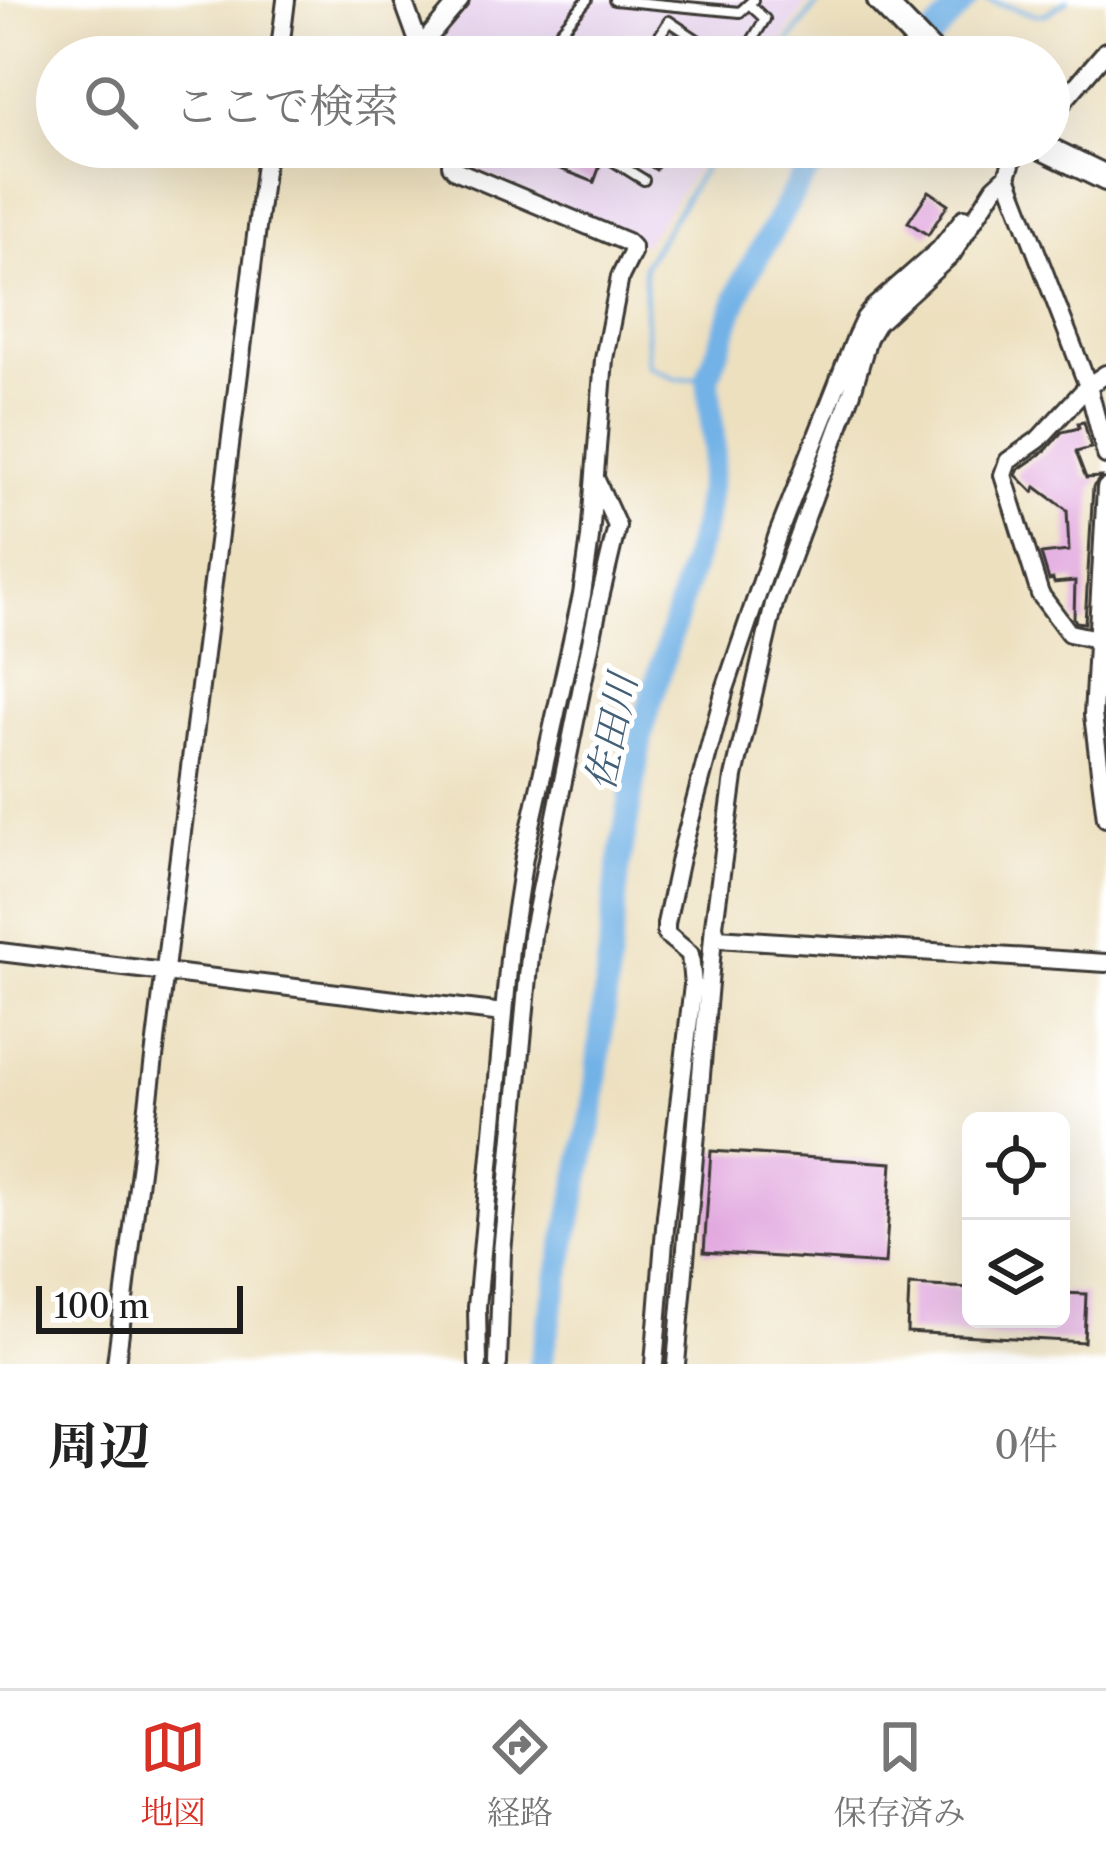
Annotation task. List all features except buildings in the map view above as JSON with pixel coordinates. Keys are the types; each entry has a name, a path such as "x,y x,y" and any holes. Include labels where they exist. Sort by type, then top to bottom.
{"main road":[{"path":"880,0 915,36"},
{"path":"1070,161 1106,178"}],"street":[{"path":"281,36 286,0"},
{"path":"403,0 417,36"},
{"path":"436,36 460,0"},
{"path":"1070,93 1106,51"},
{"path":"116,1364 264,168"},
{"path":"453,168 632,247 620,277 604,359 582,595 524,857 510,948 477,1307 478,1364"},
{"path":"676,1364 714,925 734,777 774,604 868,338 877,323 952,254 1007,168"},
{"path":"1001,182 1088,386 1106,455"},
{"path":"690,954 665,934 704,764 778,534 856,337 874,307 940,249 1001,182"},
{"path":"1097,639 1069,633 1040,594 1003,475 1008,460 1037,440 1088,386 1106,374"},
{"path":"498,1364 502,1252 532,935 617,526 595,478"},
{"path":"1106,488 1093,715 1106,818"},
{"path":"654,1364 693,985 690,954 714,925"},
{"path":"714,925 717,938 1106,963"},
{"path":"0,952 503,1012"}],"lane":[{"path":"556,36 587,0"},
{"path":"614,0 740,12 751,2 765,19 755,36"},
{"path":"659,36 669,21 691,36"},
{"path":"625,168 644,180"}],"shaded area":[{"path":"471,0 810,0 785,36 440,36"},
{"path":"470,168 697,168 644,245"}],"waterway":[{"path":"793,36 820,0"},
{"name":"佐田川","path":"933,36 966,0"},
{"path":"987,0 1037,15 1068,0"},
{"path":"704,168 644,265 648,366 677,379 708,377"},
{"name":"佐田川","path":"540,1364 593,1111 618,872 642,731 704,524 714,450 708,377 744,280 811,168"}]}
